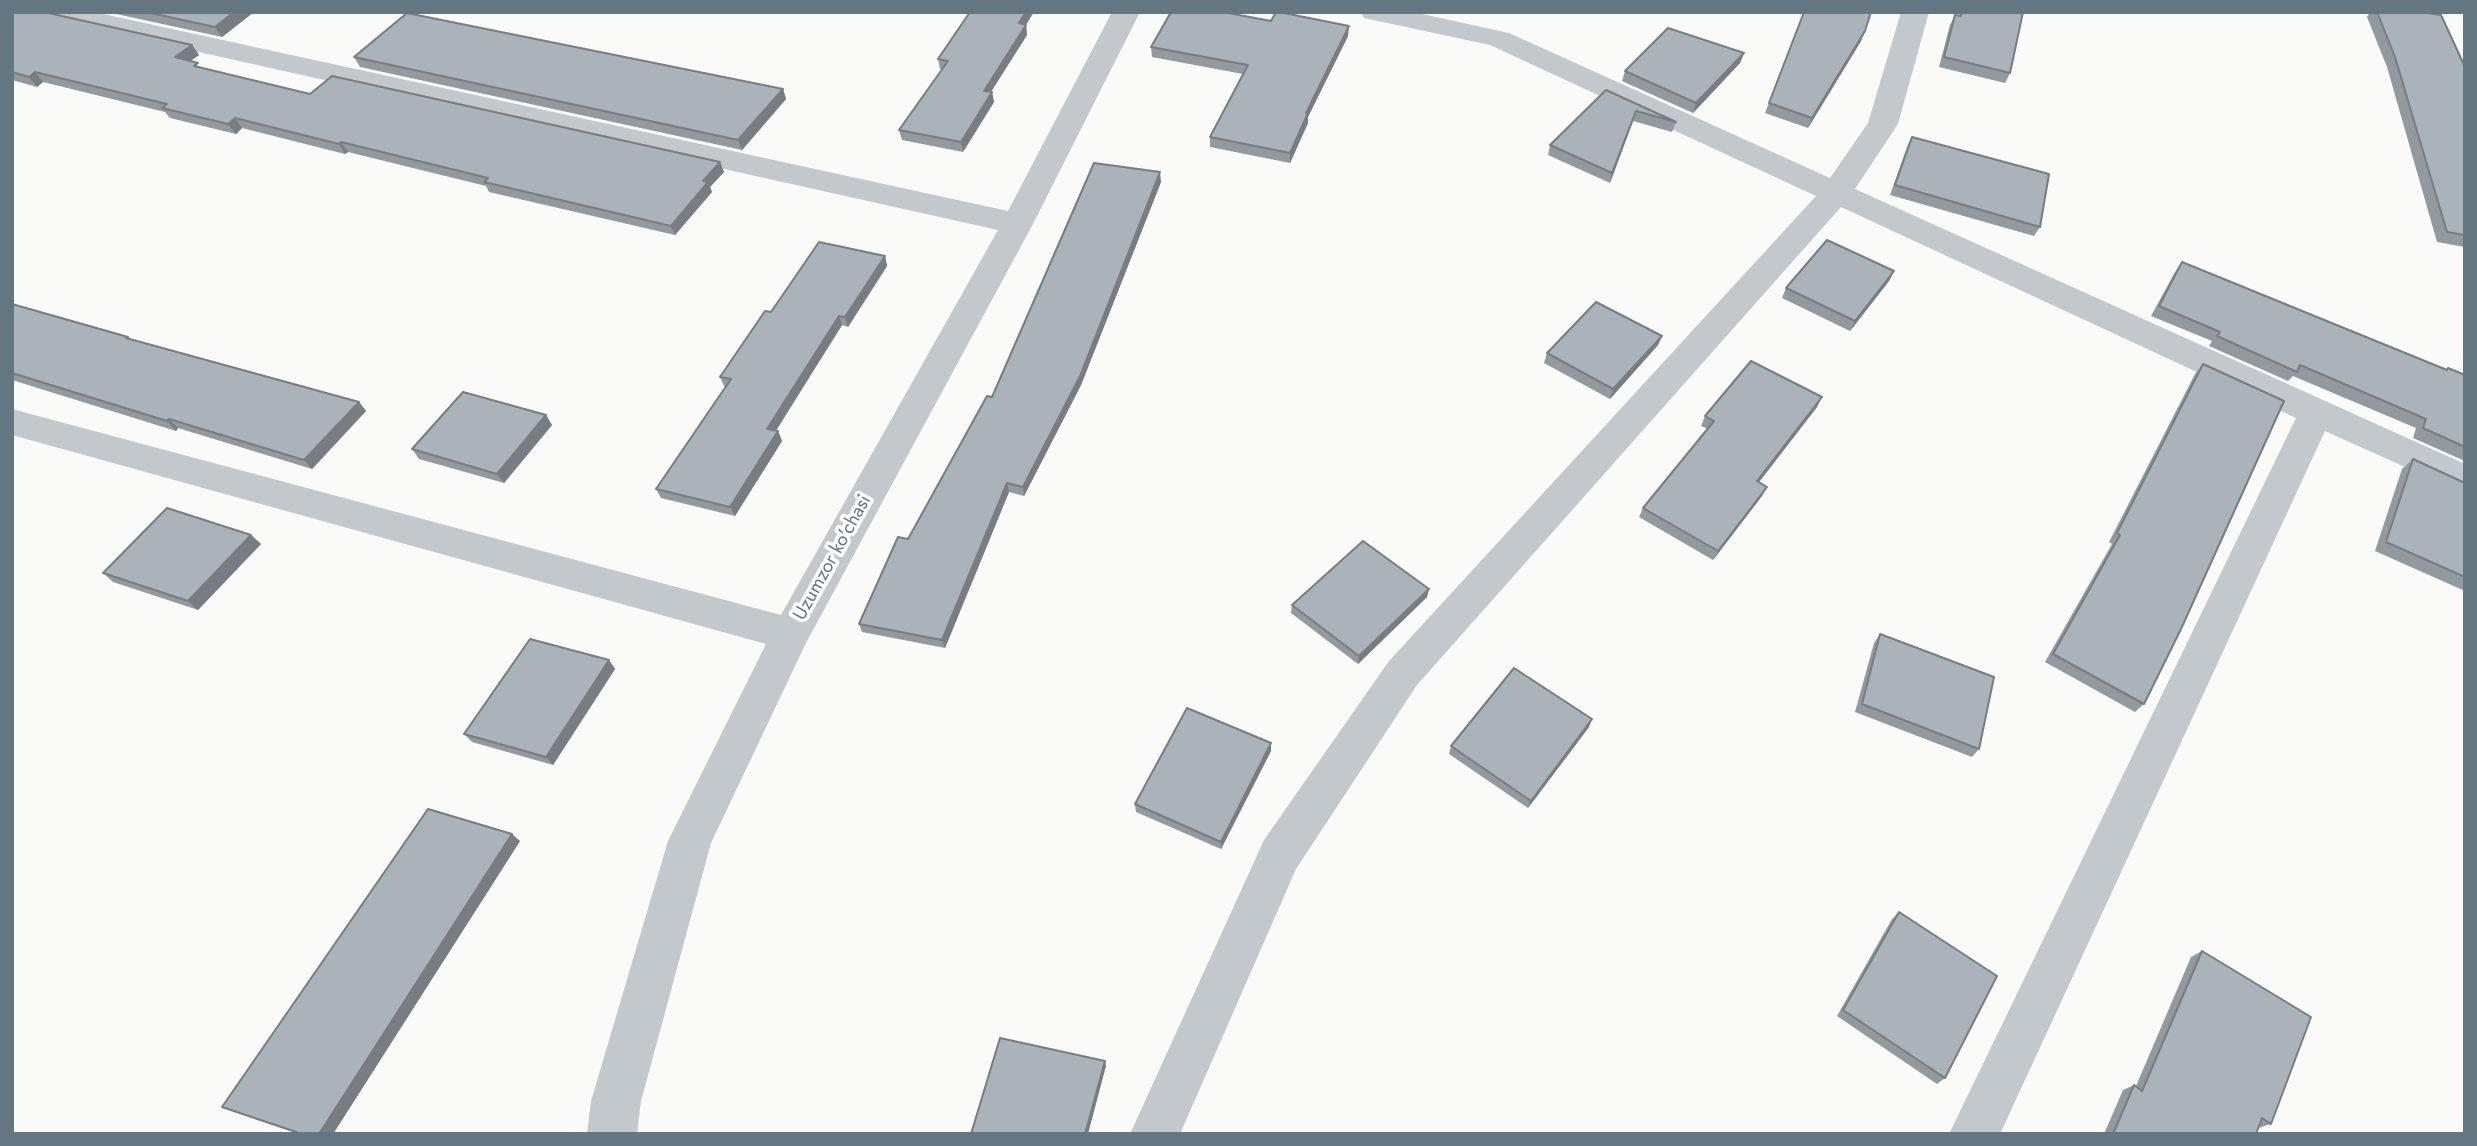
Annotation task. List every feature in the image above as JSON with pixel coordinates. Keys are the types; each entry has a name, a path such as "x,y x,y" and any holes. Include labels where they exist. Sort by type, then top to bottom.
{"street":[{"path":"55,12 1017,224"},
{"name":"Uzumzor ko'chasi","path":"612,1134 616,1101 690,841 791,634 1017,224 1126,12"},
{"path":"1374,12 1423,18 1499,39 2465,480"},
{"path":"1155,1134 1280,855 1403,673 1836,193 1882,124 1915,12"},
{"path":"1974,1134 2316,412"},
{"path":"12,422 791,634"}],"building":[{"path":"12,12 44,12 192,45 175,57 198,63 194,66 310,94 332,76 720,162 703,181 708,182 671,226 484,182 488,178 341,142 339,144 235,118 228,124 162,108 167,104 35,72 29,77 12,72"},
{"path":"146,12 234,12 215,27"},
{"path":"970,12 1026,12 1019,23 1026,25 984,91 992,92 961,142 899,130 948,61 938,59"},
{"path":"1171,12 1223,12 1271,21 1276,12 1279,12 1349,26 1306,113 1290,153 1210,137 1248,65 1151,47"},
{"path":"1804,12 1871,12 1865,31 1812,118 1769,103"},
{"path":"1962,12 2023,12 2010,73 1944,57 1955,15 1961,16"},
{"path":"2377,12 2441,15 2465,67 2465,235 2447,232 2395,57"},
{"path":"407,13 783,89 738,140 354,57"},
{"path":"1668,28 1744,53 1696,103 1625,71"},
{"path":"1606,90 1676,122 1636,111 1612,173 1550,145"},
{"path":"1912,137 2049,174 2040,227 1895,185"},
{"path":"1094,163 1160,172 1080,376 1023,487 1007,483 942,640 859,624 898,537 908,539 987,396 992,397"},
{"path":"1827,240 1894,271 1855,321 1786,288"},
{"path":"819,242 885,256 845,317 839,316 767,429 778,431 730,507 656,489 731,379 720,377 765,311 771,312"},
{"path":"2182,262 2465,375 2465,447 2423,428 2426,419 2300,365 2297,372 2217,336 2220,332 2159,306"},
{"path":"1596,302 1662,336 1613,389 1547,353"},
{"path":"12,304 359,402 304,460 12,373"},
{"path":"1751,361 1822,397 1757,481 1767,487 1718,551 1643,508 1714,421 1705,416"},
{"path":"2203,364 2284,401 2181,629 2144,704 2053,654 2120,535 2117,533"},
{"path":"463,392 546,415 497,474 412,449"},
{"path":"2413,459 2465,483 2465,577 2386,542"},
{"path":"167,508 251,535 188,601 103,573"},
{"path":"1363,541 1429,589 1359,656 1292,605"},
{"path":"1880,634 1994,677 1979,749 1862,704"},
{"path":"530,639 609,660 546,757 464,734"},
{"path":"1514,668 1592,719 1531,801 1451,746"},
{"path":"1187,708 1271,743 1221,842 1135,804"},
{"path":"428,809 512,834 319,1134 302,1134 222,1107"},
{"path":"1899,912 1997,976 1945,1078 1843,1010"},
{"path":"2202,951 2311,1017 2271,1124 2262,1118 2256,1134 2113,1134 2134,1085 2142,1091"},
{"path":"1000,1038 1105,1061 1085,1134 971,1134"}]}
